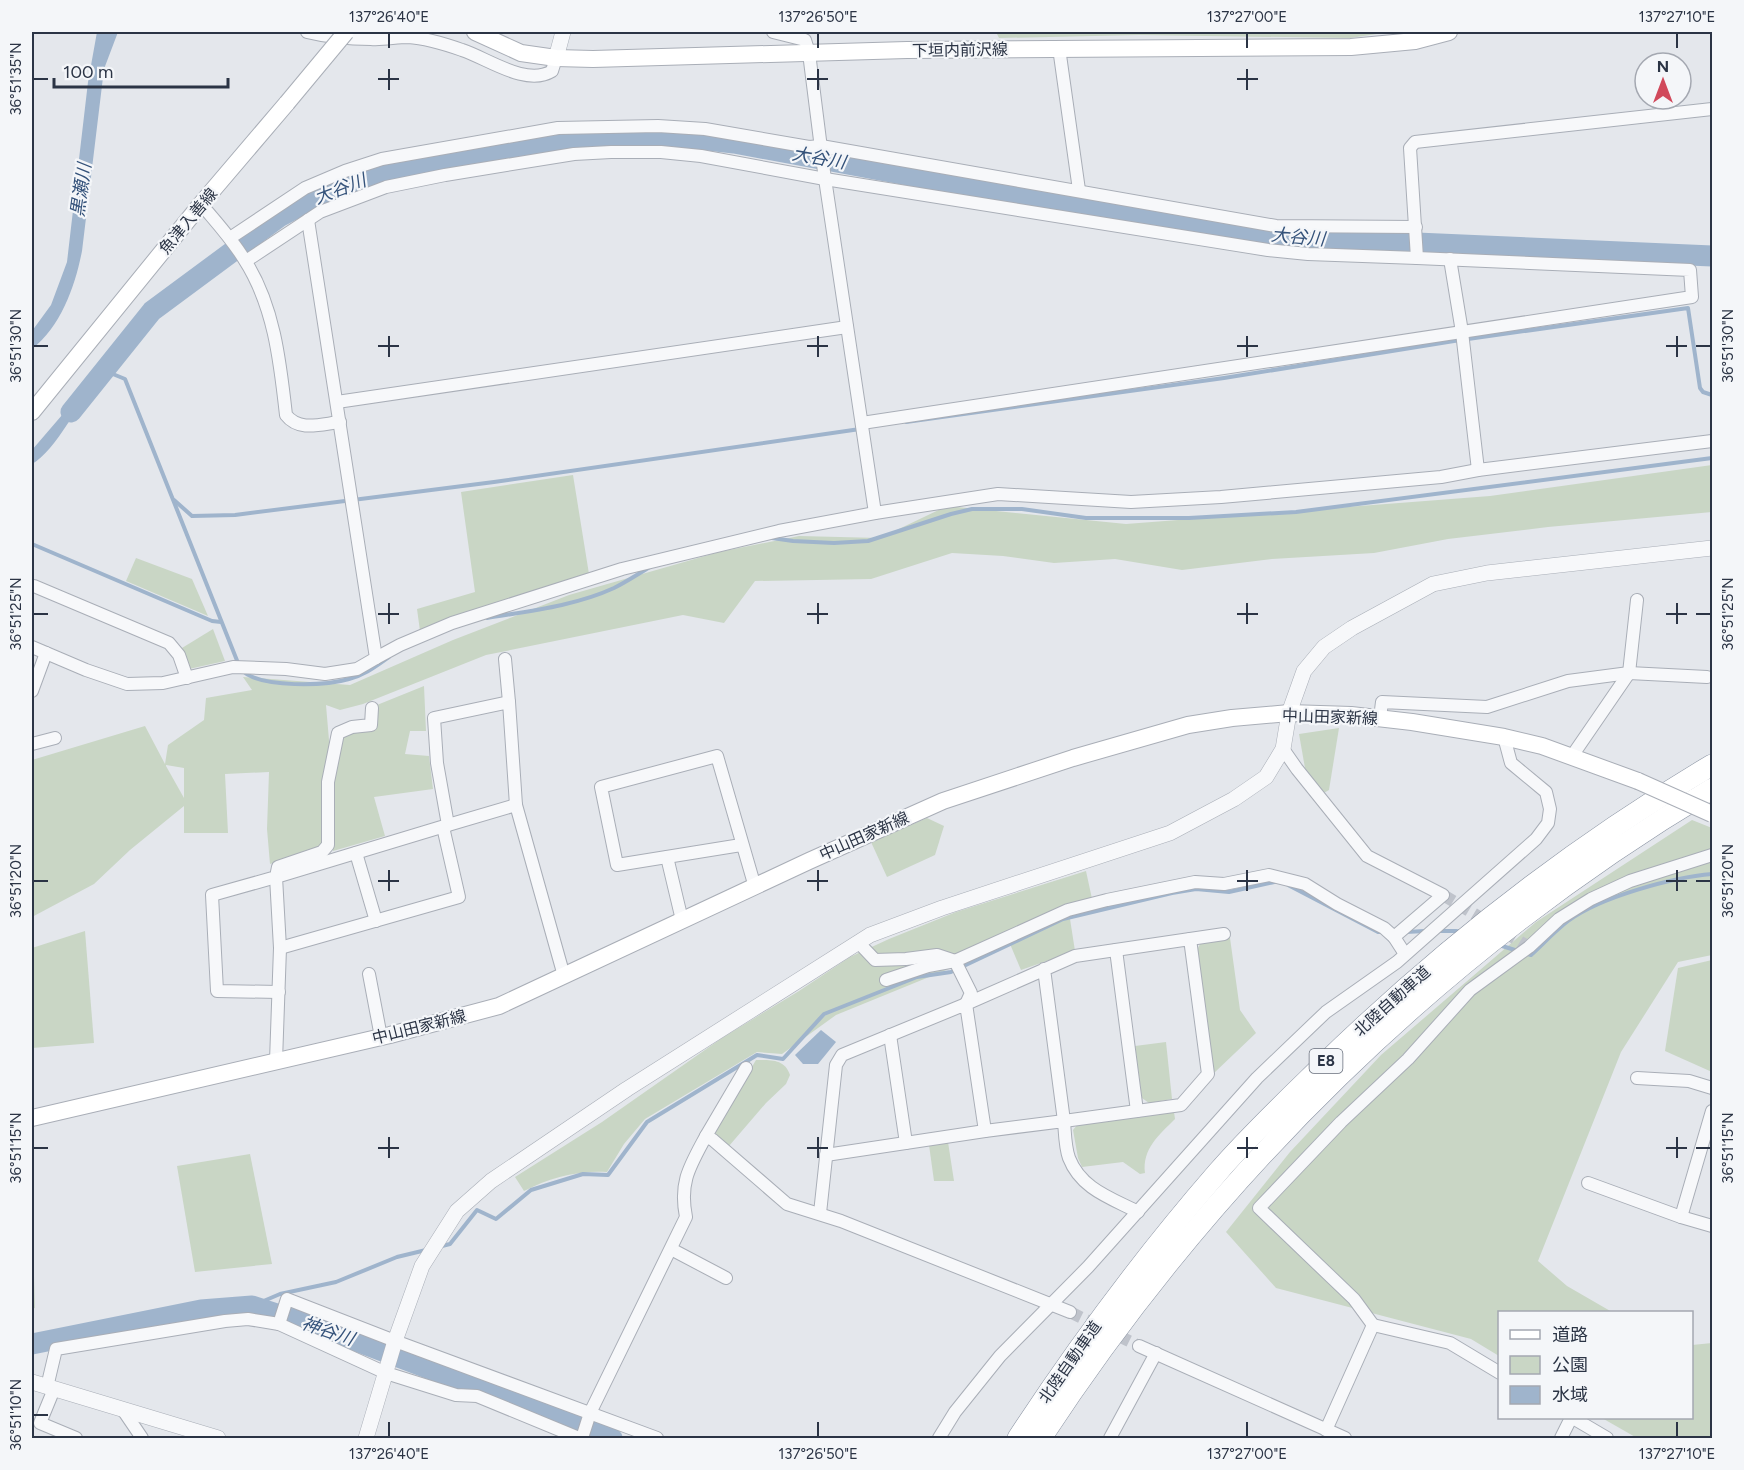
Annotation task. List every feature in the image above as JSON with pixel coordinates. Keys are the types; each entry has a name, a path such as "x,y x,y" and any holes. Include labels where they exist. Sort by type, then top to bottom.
{"highway":[{"name":"北陸自動車道","path":"1018,1438 1102,1316 1159,1243 1220,1170 1280,1106 1414,980 1480,925 1616,827 1713,765"},
{"name":"北陸自動車道","path":"1041,1438 1115,1332 1181,1248 1235,1184 1295,1119 1350,1065 1427,995 1494,939 1559,890 1713,789"}],"main road":[{"name":"魚津入善線","path":"32,412 201,204 346,32"},
{"name":"下垣内前沢線","path":"475,32 521,53 556,58 593,59 1059,48 1351,47 1415,41 1449,32"},
{"name":"中山田家新線","path":"32,1118 381,1037 499,1006 943,801 1073,758 1188,725 1289,713 1351,715 1503,737 1572,756 1638,781 1713,814"}],"street":[{"path":"307,32 372,40 409,37 430,40 463,50 500,67 528,76 544,76 552,71 563,32"},
{"path":"773,32 805,40 809,53 824,176 875,513"},
{"path":"1059,48 1079,190"},
{"path":"1417,258 1410,148 1415,142 1713,109"},
{"path":"230,238 305,188 345,171 382,159 558,128 658,126 705,129 821,150 1079,190 1276,226 1416,227"},
{"path":"246,261 308,220 337,204 386,187 445,175 583,154 661,152 701,156 1268,250 1308,254 1690,270 1692,297 862,423"},
{"path":"201,204 246,261 265,304 274,330 286,415 290,421 301,426 340,422"},
{"path":"308,220 376,658"},
{"path":"1450,259 1462,332 1478,470"},
{"path":"337,402 847,327"},
{"path":"32,646 86,670 127,684 163,683 233,667 286,669 325,674 357,669 400,645 452,623 622,569 779,531 875,513 998,494 1131,502 1221,496 1441,477 1478,470 1713,441"},
{"path":"366,1438 395,1341 422,1266 457,1211 491,1181 627,1089 870,935 942,908 1170,833 1234,799 1266,777 1283,749 1289,713 1304,671 1324,647 1352,628 1432,584 1487,573 1713,548"},
{"path":"32,587 169,643 179,655 187,678"},
{"path":"1572,756 1629,673 1637,600"},
{"path":"32,691 46,653"},
{"path":"505,659 516,805 564,976"},
{"path":"1380,718 1382,702 1487,707 1568,681 1629,673 1707,677"},
{"path":"280,948 459,897 436,763 434,718 509,702"},
{"path":"276,1061 280,948 276,877 278,867 322,852 328,845 328,782 338,733 352,727 371,725 372,708"},
{"path":"939,1438 955,1412 1000,1356 1053,1304 1275,1062 1326,1012 1406,954 1536,839 1548,823 1550,809 1546,792 1511,763 1503,737"},
{"path":"32,744 55,738"},
{"path":"1283,749 1296,769 1367,856 1443,895 1394,937"},
{"path":"741,844 617,866 601,787 717,756 755,887"},
{"path":"279,992 218,992 212,895 516,805"},
{"path":"356,853 376,921"},
{"path":"1498,1372 1450,1343 1373,1325 1354,1299 1259,1208 1341,1122 1408,1059 1470,990 1528,947 1559,919 1591,899 1630,881 1713,855"},
{"path":"667,857 682,920"},
{"path":"886,980 927,966 955,961 1068,910 1195,882 1224,884 1269,874 1305,884 1337,904 1384,928 1394,937 1406,954"},
{"path":"820,1214 836,1065 842,1055 1075,956 1224,934"},
{"path":"826,1155 1182,1105 1208,1074 1190,939"},
{"path":"858,942 875,960 937,955 955,961 971,993 966,1004 985,1131"},
{"path":"1116,950 1137,1111"},
{"path":"1044,969 1068,1157 1077,1174 1089,1187 1138,1212"},
{"path":"369,974 381,1037"},
{"path":"890,1035 906,1143"},
{"path":"76,1438 36,1421 51,1388 56,1348 225,1321 248,1320 279,1324 386,1371 456,1395 477,1396 581,1438 686,1217 682,1191 690,1166 746,1068"},
{"path":"1637,1078 1689,1081 1713,1088"},
{"path":"1680,1217 1713,1112"},
{"path":"706,1136 787,1204 820,1214 1070,1312"},
{"path":"1588,1182 1680,1217 1713,1226"},
{"path":"672,1249 726,1278"},
{"path":"279,1324 287,1299 657,1438"},
{"path":"1326,1430 1373,1325"},
{"path":"1139,1346 1346,1438"},
{"path":"1110,1438 1156,1353"},
{"path":"32,1382 218,1438"},
{"path":"123,1410 142,1438"},
{"path":"1561,1438 1571,1419"},
{"path":"1574,1419 1607,1438"}],"green space":[{"path":"996,32 1390,32 1350,38 1139,35 999,38"},
{"path":"1712,465 1712,512 1448,539 1374,553 1272,559 1182,570 1115,559 1054,563 1003,556 952,553 871,579 755,581 724,623 683,615 486,655 363,704 340,710 326,705 330,752 323,841 320,848 270,864 267,829 269,772 225,774 228,833 184,833 184,806 130,850 94,884 32,917 32,760 145,726 165,764 168,745 204,720 206,698 252,690 243,677 350,685 453,640 569,595 719,552 799,536 880,538 947,506 1126,524 1490,496","holes":["166,765 184,768 184,798"]},
{"path":"573,475 589,574 420,631 417,609 475,592 461,492"},
{"path":"136,558 192,579 208,616 126,581"},
{"path":"213,629 225,661 189,669 182,648"},
{"path":"424,686 426,731 410,731 405,754 429,756 433,789 374,797 385,836 333,851 333,786 343,734 377,728 377,705"},
{"path":"1339,728 1329,790 1322,794 1305,768 1299,734"},
{"path":"927,818 944,826 935,855 887,877 871,842"},
{"path":"1692,820 1712,828 1712,955 1678,962 1621,1052 1538,1261 1567,1286 1610,1311 1498,1311 1498,1355 1471,1339 1276,1288 1226,1232 1290,1152 1381,1055 1536,922"},
{"path":"1086,871 1094,908 1070,919 1075,951 1021,970 1010,944 836,1015 782,1054 757,1052 645,1119 624,1144 607,1172 585,1172 564,1176 524,1191 515,1177 602,1122 722,1038 850,957 956,912"},
{"path":"85,931 94,1043 32,1048 32,948"},
{"path":"1230,938 1240,1010 1256,1033 1214,1073 1197,950 1201,942"},
{"path":"1712,960 1712,1072 1665,1051 1678,968"},
{"path":"1166,1042 1172,1099 1149,1103 1142,1098 1135,1046"},
{"path":"756,1060 781,1063 790,1075 786,1084 766,1103 729,1146 713,1132"},
{"path":"1174,1112 1175,1119 1149,1150 1145,1173 1140,1174 1123,1162 1082,1167 1073,1130 1078,1124"},
{"path":"948,1142 954,1181 934,1181 929,1145"},
{"path":"250,1154 272,1264 195,1272 177,1166"},
{"path":"32,1245 35,1308 32,1309"},
{"path":"1712,1343 1712,1438 1637,1438 1604,1419 1693,1419 1693,1345"}],"water":[{"name":"黒瀬川","path":"97,32 118,32 104,69 82,251 71,292 59,317 42,340 32,349 32,331 51,305 67,262 88,82"},
{"path":"99,372 59,436 41,458 32,464 32,450"},
{"path":"821,1030 836,1042 818,1064 803,1064 795,1055"}],"waterway":[{"name":"大谷川","path":"71,412 152,311 279,217 330,190 396,169 602,139 672,136 734,143 934,180 1242,231 1325,239 1712,256"},
{"path":"906,422 1224,378 1454,341 1688,308 1700,388 1703,392 1712,395"},
{"path":"103,370 125,379 238,663"},
{"path":"174,500 192,516 235,515 494,482 860,429"},
{"path":"772,538 834,543 868,541 972,509 1022,509 1086,518 1189,518 1296,512 1712,458"},
{"path":"32,544 212,621 221,622"},
{"path":"487,618 584,599 614,588 650,567"},
{"path":"244,672 265,681 279,683 325,683 360,675 389,657"},
{"path":"1525,953 1531,955 1568,921 1599,904 1658,884 1712,874"},
{"path":"442,1246 450,1244 477,1210 496,1219 531,1190 583,1174 608,1175 647,1122 757,1055 783,1059 824,1014 917,977 951,972 1063,919 1172,893 1196,889 1229,892 1279,881"},
{"path":"1288,885 1378,932 1383,932"},
{"path":"1406,932 1425,931"},
{"path":"1439,931 1461,932"},
{"path":"1499,945 1518,951"},
{"path":"252,1306 280,1294 336,1282 397,1257 426,1250"},
{"name":"神谷川","path":"32,1344 201,1310 252,1306 335,1333 612,1438"}],"tunnel":[{"path":"1443,895 1529,947"},
{"path":"1070,1312 1139,1346"}]}
